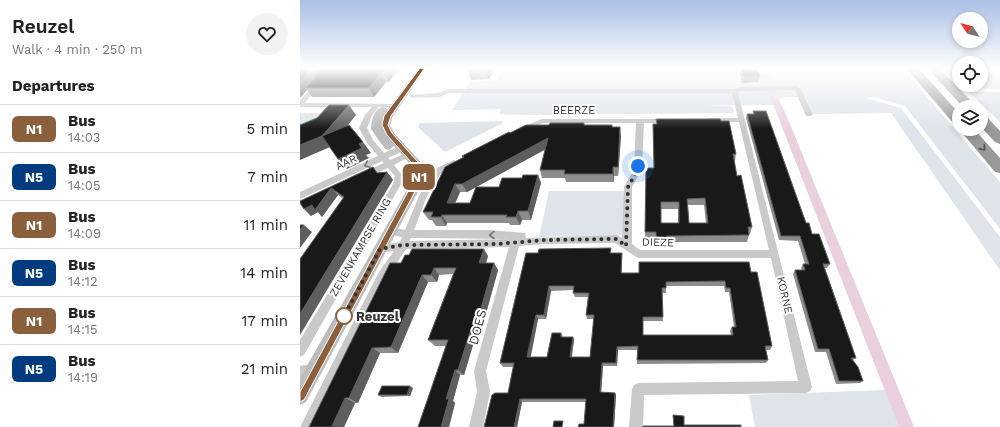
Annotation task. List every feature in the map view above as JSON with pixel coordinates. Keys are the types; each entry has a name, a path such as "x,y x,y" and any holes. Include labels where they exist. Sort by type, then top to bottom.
{"highway":[{"path":"931,89 952,113"},
{"path":"953,89 963,100"},
{"path":"988,126 1000,139"},
{"path":"972,136 1000,168"}],"main road":[{"name":"ZEVENKAMPSE RING","path":"300,396 307,371 390,232 418,177 401,153 376,129 377,118 399,89"},
{"name":"ZEVENKAMPSE RING","path":"386,105 402,89"}],"street":[{"path":"300,105 314,89"},
{"path":"797,89 809,114"},
{"path":"412,96 440,95 448,91 736,90"},
{"name":"KORNE","path":"636,427 638,389 806,387 775,254 734,92 736,90"},
{"path":"300,105 386,105"},
{"path":"330,115 339,105"},
{"name":"ZEVENKAMPSE RING","path":"300,351 397,184 399,176 370,141 363,128 369,115 386,105"},
{"name":"BEERZE","path":"514,133 542,121 676,120"},
{"path":"698,120 742,120"},
{"path":"626,246 628,187 636,173 638,166 640,121"},
{"name":"AAR","path":"300,196 401,153"},
{"name":"AAR","path":"348,183 386,160"},
{"path":"418,177 438,171 459,161"},
{"path":"307,427 383,275 405,240 423,196 438,171"},
{"name":"DIEZE","path":"390,232 405,240"},
{"name":"DIEZE","path":"380,249 405,240 617,239 638,254 775,254"},
{"name":"DOES","path":"476,427 485,393 484,381 480,371 516,240"}],"shaded area":[{"path":"466,89 920,89 952,126 952,136 961,136 1000,182 1000,229 905,106 874,97 866,98 901,108 1000,237 1000,270 891,113 813,114 805,97 783,97 774,105 692,106 732,106 734,113 530,115 499,114 501,109 452,110"},
{"path":"969,92 1000,92 1000,122 988,110 988,100 977,100"},
{"path":"770,96 777,96 785,112 914,427 899,427"},
{"path":"300,113 326,113 300,131"},
{"path":"503,121 501,124 445,152 418,127 420,123"},
{"path":"549,191 625,191 623,235 539,237"},
{"path":"885,390 899,427 755,427 749,395"}],"building":[{"path":"329,105 349,105 322,136 300,145 300,125 317,118"},
{"path":"753,111 766,111 806,223 809,223 812,234 819,234 830,264 823,264 856,358 851,358 858,367 863,381 839,381 829,349 818,349 795,270 805,270 803,264 809,264 800,236 781,236 747,114 754,114"},
{"path":"656,119 720,119 721,121 729,121 736,154 733,154 737,176 741,175 752,227 748,227 749,235 666,236 666,238 656,238 656,232 645,232 646,168 654,168 653,124 657,124","holes":["705,198 708,223 689,223 687,199","661,202 679,202 679,223 661,223"]},
{"path":"550,123 584,123 584,125 612,125 612,127 620,127 618,167 613,167 613,174 564,174 565,170 540,170 548,138 462,184 455,184 447,203 470,203 476,187 499,187 502,178 522,178 523,175 538,175 528,211 518,211 516,217 506,217 507,215 442,215 441,217 431,217 433,212 423,212 445,167 464,157 462,156 509,132 510,133 526,125 549,125"},
{"path":"349,125 363,142 359,144 362,148 338,159 322,136"},
{"path":"373,167 377,173 387,172 300,314 300,259 344,197 331,188 315,210 312,205 304,209 300,201"},
{"path":"611,248 610,253 622,253 621,273 639,273 639,262 749,262 751,272 757,272 772,346 765,346 768,360 637,360 638,346 617,347 616,363 602,363 600,392 615,393 613,427 578,427 579,424 584,424 586,399 520,399 514,427 484,427 492,395 495,393 508,393 514,363 500,363 526,253 538,253 539,249","holes":["725,281 726,288 730,288 736,327 732,327 733,335 643,335 643,317 663,317 662,288 666,288 666,282","549,286 574,286 573,293 589,293 586,315 594,315 590,357 570,357 573,337 561,337 561,333 552,333 547,357 527,357 536,315 544,315"]},
{"path":"412,249 484,249 479,263 494,263 475,329 471,329 458,370 455,370 446,399 449,399 441,427 418,427 448,340 428,340 456,268 434,268 431,275 422,275 391,347 372,348 349,398 345,398 332,426 336,427 309,427 390,263 401,263 405,255 409,255"},
{"path":"382,386 410,386 407,395 378,395"},
{"path":"673,415 684,416 684,425 741,425 741,427 643,427 674,426"},
{"path":"554,421 563,421 562,427 553,427"}],"bus line":[{"name":"N1","path":"300,396 422,171 390,134 385,125 388,116 408,89"}],"place":[{"name":"Reuzel","path":"344,316"}],"route":[{"path":"344,316 343,318 380,249 403,245 515,244 545,240 617,239 626,246 628,187 636,173 638,166"}]}
